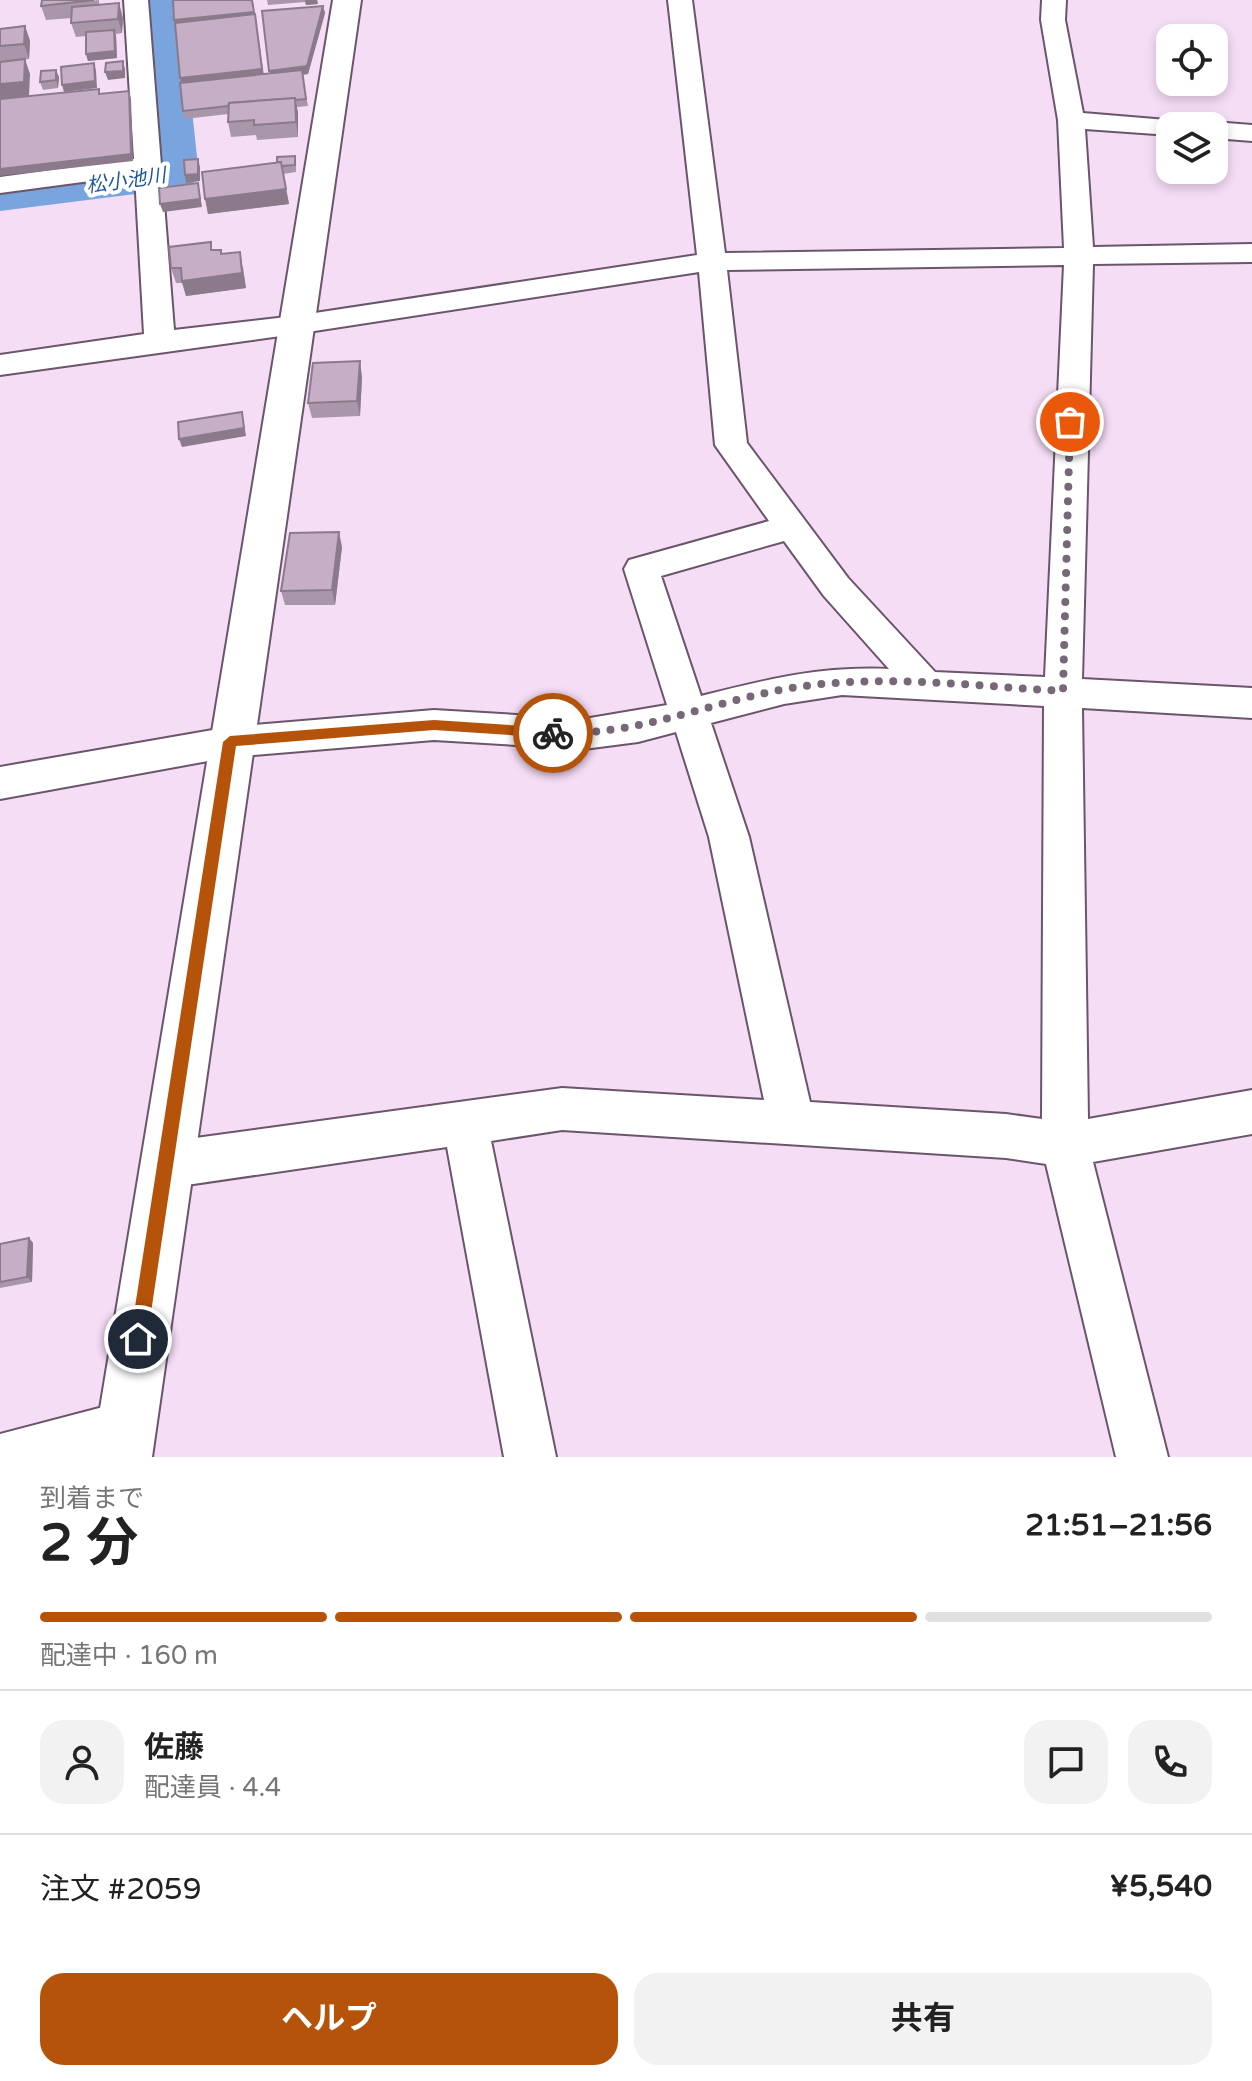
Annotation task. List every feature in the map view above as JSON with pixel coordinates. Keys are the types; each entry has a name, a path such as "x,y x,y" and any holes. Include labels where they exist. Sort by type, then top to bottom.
{"street":[{"path":"136,0 160,341"},
{"path":"7,1457 124,1442 347,0"},
{"path":"680,0 726,377 731,445 836,587 924,684"},
{"path":"1054,0 1053,20 1071,120 1079,254 1063,691 1065,1145 1142,1457"},
{"path":"1071,120 1156,126"},
{"path":"1228,131 1252,133"},
{"path":"0,185 149,173"},
{"path":"0,365 295,325 710,262 1252,253"},
{"path":"791,1121 766,1019 729,837 641,569 792,527"},
{"path":"0,783 230,742 434,725 584,734 691,715 784,690 842,681 1252,703"},
{"path":"166,1165 562,1109 1006,1136 1065,1145 1252,1112"},
{"path":"465,1123 530,1457"}],"building":[{"path":"42,0 94,0 41,6"},
{"path":"173,0 252,0 254,12 174,20"},
{"path":"119,3 118,19 71,23 72,7"},
{"path":"323,6 307,66 269,71 262,11"},
{"path":"255,14 262,69 180,78 175,23"},
{"path":"25,26 24,44 0,46 0,29"},
{"path":"114,30 115,51 86,54 86,32"},
{"path":"25,59 24,82 0,84 0,62"},
{"path":"123,61 123,71 105,72 106,63"},
{"path":"94,63 95,81 62,85 61,67"},
{"path":"56,70 56,80 40,82 41,71"},
{"path":"302,70 306,99 229,103 228,106 183,111 180,83"},
{"path":"99,89 99,94 129,91 131,154 0,169 0,99"},
{"path":"295,98 296,122 254,125 254,120 228,122 229,103"},
{"path":"295,156 295,165 281,166 281,162 277,162 277,157"},
{"path":"198,159 198,174 185,175 184,160"},
{"path":"281,162 286,189 205,199 202,172"},
{"path":"198,183 200,199 160,204 159,188"},
{"path":"211,242 211,250 221,250 221,254 240,252 242,273 182,281 181,268 171,268 169,247"},
{"path":"360,361 357,401 308,403 313,363"},
{"path":"242,412 244,428 179,439 178,422"},
{"path":"339,532 332,590 281,591 290,533"},
{"path":"29,1238 27,1277 0,1282 0,1244"}],"waterway":[{"name":"松小池川","path":"0,197 175,175 159,0"}],"way so far":[{"path":"553,733 584,734 638,727 691,715 721,704 842,681 1063,691 1070,422"}],"route":[{"path":"138,1339 230,742 434,725 553,733"}]}
